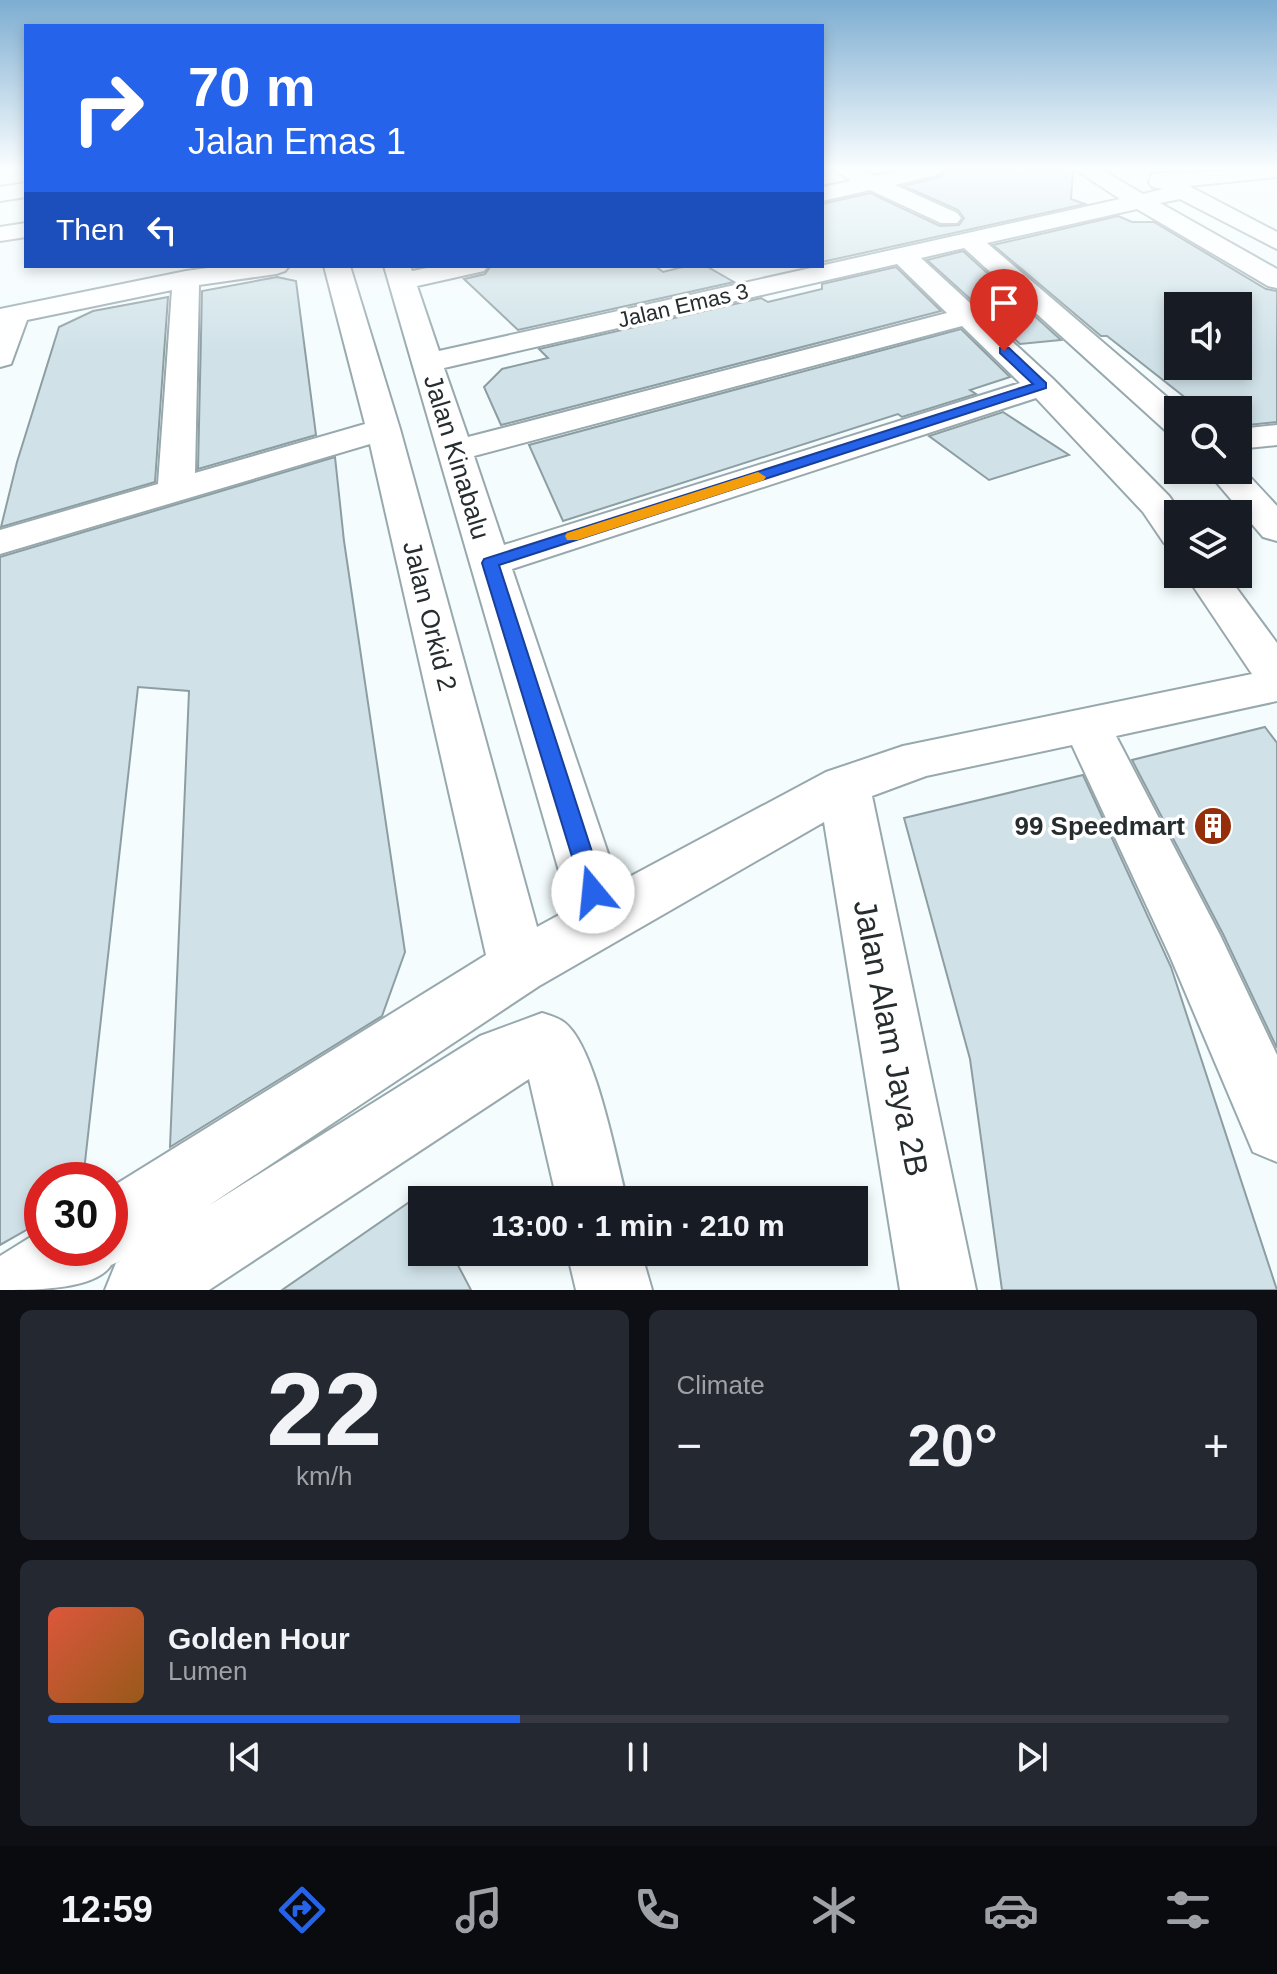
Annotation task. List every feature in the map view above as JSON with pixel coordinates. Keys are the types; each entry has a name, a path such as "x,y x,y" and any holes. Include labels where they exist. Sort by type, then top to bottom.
{"street":[{"path":"0,234 24,230"},
{"name":"Jalan Emas 3","path":"824,262 949,230"},
{"path":"960,230 1164,412"},
{"path":"1214,230 1277,280"},
{"path":"1239,230 1277,251"},
{"path":"1252,230 1277,242"},
{"path":"904,241 967,316 1042,386 1164,515"},
{"path":"0,358 8,316 186,279 262,268"},
{"name":"Jalan Orkid 2","path":"338,268 383,429 518,967"},
{"path":"400,274 456,268"},
{"name":"Jalan Emas 3","path":"428,363 799,268"},
{"name":"Jalan Kinabalu","path":"400,274 603,922"},
{"path":"176,490 186,279"},
{"path":"455,451 967,316"},
{"path":"490,563 1042,386"},
{"path":"0,542 383,429"},
{"path":"1252,438 1277,435"},
{"path":"1237,484 1277,529"},
{"path":"1215,588 1277,676"},
{"path":"128,1217 518,967 844,786 920,759 1277,685"},
{"path":"1086,724 1199,954 1277,1128"},
{"name":"Jalan Alam Jaya 2B","path":"844,786 938,1290"},
{"path":"143,1290 503,1058 542,1043 558,1065 588,1186"},
{"path":"15,1290 53,1266"},
{"path":"608,1266 614,1290"}],"building":[{"path":"824,230 966,230 824,262"},
{"path":"1057,230 1168,230 1266,289 1277,291 1277,422 1252,425 1252,396 1183,396 1107,336 1101,336 993,245"},
{"path":"963,251 1061,340 1020,344 927,260"},
{"path":"896,267 941,311 501,425 484,387 502,369 548,358 539,349 761,298 768,302 822,289 822,284"},
{"path":"490,268 658,268 663,272 679,268 710,268 734,282 518,330 464,279 485,274"},
{"path":"277,277 296,281 316,435 198,469 202,291"},
{"path":"168,297 155,482 1,527 17,462 59,327 93,311"},
{"path":"961,329 1010,377 970,390 976,394 902,417 898,414 563,521 529,445"},
{"path":"1003,412 1069,455 989,480 929,436"},
{"path":"335,457 344,541 405,952 382,1016 170,1147 189,691 138,687 85,1162 24,1162 24,1231 0,1245 0,557"},
{"path":"1265,727 1277,743 1277,1048 1223,934 1132,760"},
{"path":"1083,775 1171,967 1277,1290 1002,1290 970,1059 904,818"},
{"path":"408,1203 408,1266 458,1266 471,1290 282,1290"}],"slow traffic":[{"path":"573,536 758,477"}],"place":[{"name":"99 Speedmart","path":"1213,826"}],"route":[{"path":"593,892 490,563 1042,386 1004,351"}]}
